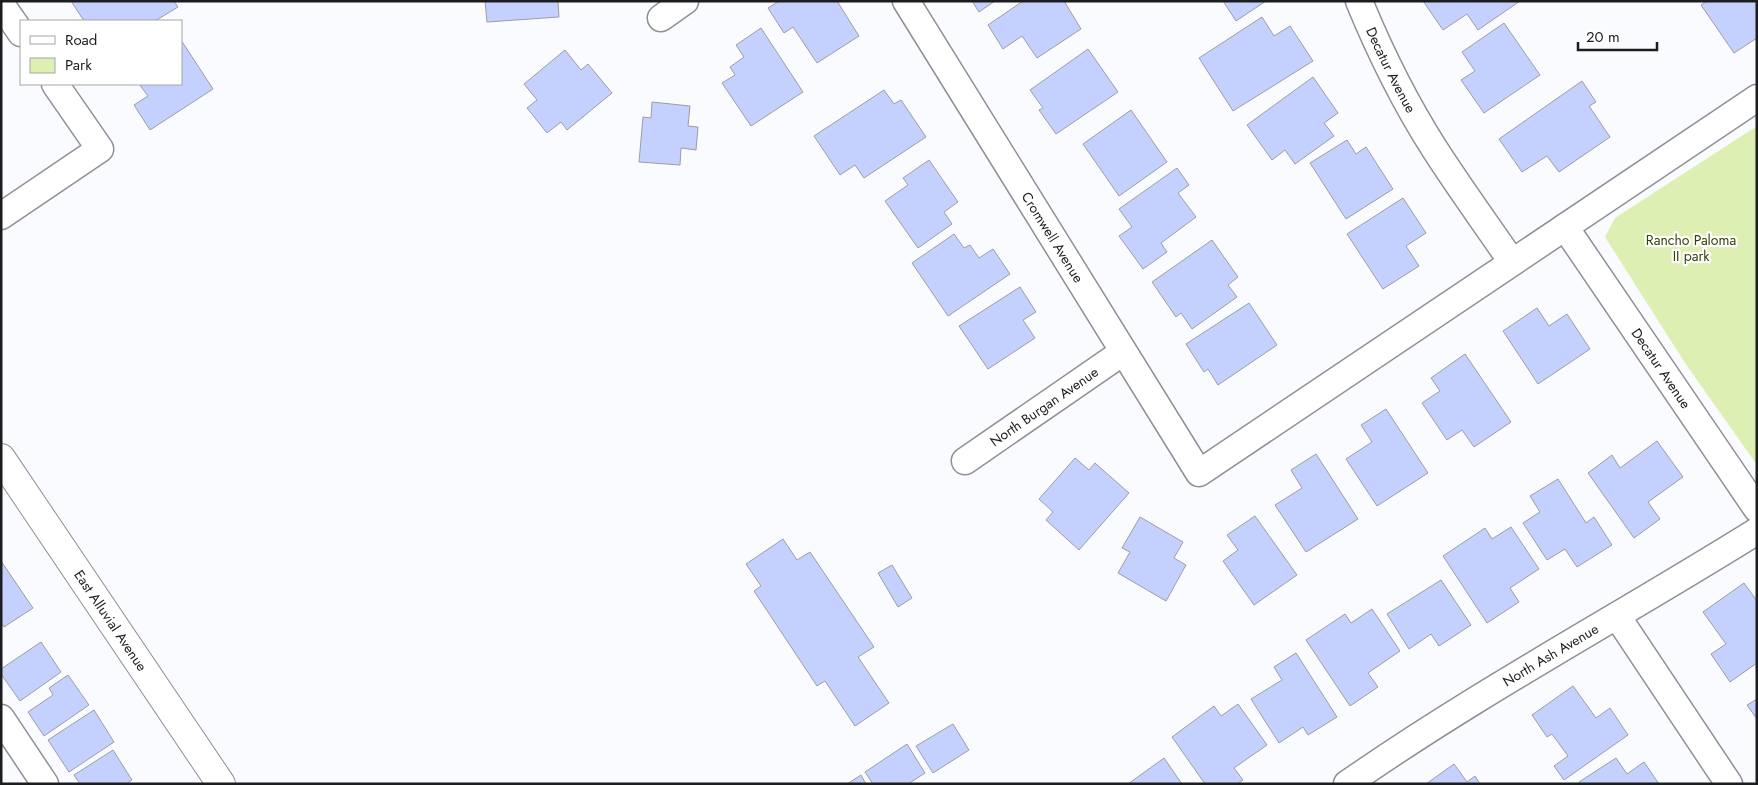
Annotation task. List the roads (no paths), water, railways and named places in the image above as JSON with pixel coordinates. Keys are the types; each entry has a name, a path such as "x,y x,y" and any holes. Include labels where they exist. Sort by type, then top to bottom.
{"street":[{"path":"661,18 685,1"},
{"name":"Cromwell Avenue","path":"906,1 1199,474 1512,262"},
{"name":"Decatur Avenue","path":"1359,1 1379,49 1406,101 1434,147 1512,262"},
{"path":"1,4 20,32"},
{"path":"1,216 100,149 56,85"},
{"path":"1512,262 1757,98"},
{"name":"Decatur Avenue","path":"1565,227 1757,509"},
{"name":"North Burgan Avenue","path":"965,461 1123,352"},
{"name":"East Alluvial Avenue","path":"1,458 221,784"},
{"name":"North Ash Avenue","path":"1347,784 1424,734 1757,531"},
{"path":"1617,616 1729,784"},
{"path":"1,718 45,784"}],"park label":[{"name":"Rancho Paloma II park","path":"1691,248"}]}
